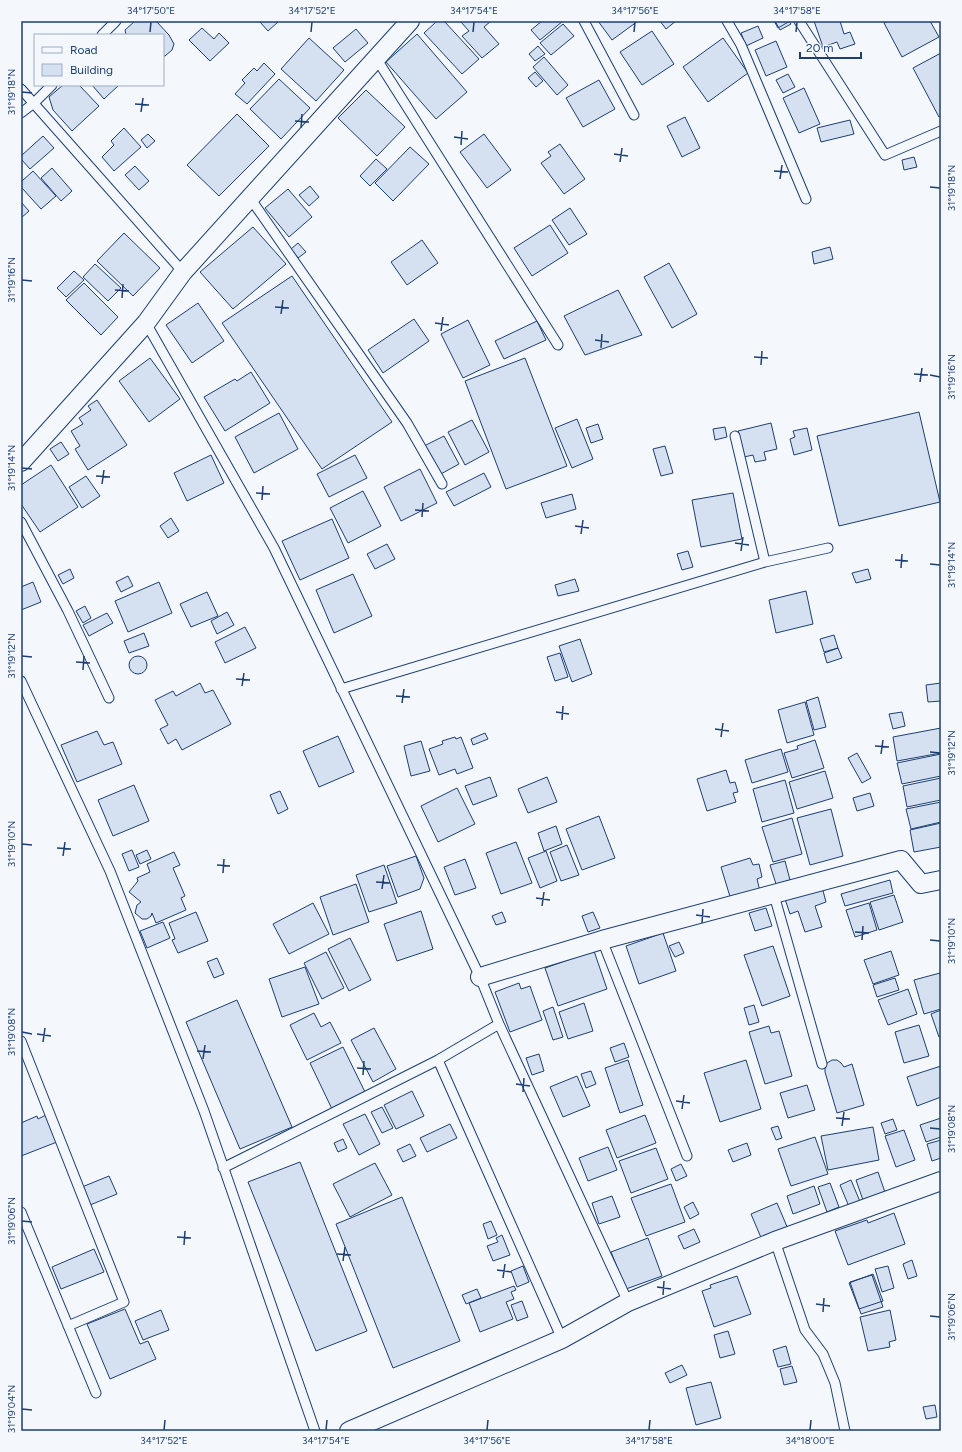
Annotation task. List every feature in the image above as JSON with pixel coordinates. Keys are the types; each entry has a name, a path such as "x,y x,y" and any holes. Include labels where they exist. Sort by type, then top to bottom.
{"street":[{"path":"21,462 146,323 183,272 407,22"},
{"path":"480,977 602,940 900,860 921,884 941,880"},
{"path":"348,1431 562,1339 628,1302 775,1241 941,1181"}],"lane":[{"path":"103,34 116,21"},
{"path":"584,21 634,115"},
{"path":"727,21 741,45 806,199"},
{"path":"799,21 885,155 941,131"},
{"path":"376,58 558,345"},
{"path":"21,113 34,103 51,86"},
{"path":"21,89 183,272"},
{"path":"250,198 407,423 442,484"},
{"path":"146,323 274,548 480,977 499,1024 628,1302"},
{"path":"735,436 765,562"},
{"path":"21,522 68,611 109,698"},
{"path":"341,690 765,562 828,548"},
{"path":"21,681 110,871 204,1111 315,1431"},
{"path":"774,895 822,1064"},
{"path":"602,940 687,1156"},
{"path":"223,1168 438,1060 499,1024"},
{"path":"21,1041 124,1302 68,1326"},
{"path":"438,1060 562,1339"},
{"path":"21,1212 96,1393"},
{"path":"775,1241 805,1330 823,1354 835,1383 845,1431"}],"building":[{"path":"135,21 156,21 169,35 174,44 172,50 164,56 164,34 126,34 125,30"},
{"path":"259,21 279,21 268,31"},
{"path":"437,21 444,21 479,59 462,74 424,33"},
{"path":"460,21 491,21 484,27 499,44 482,58 462,36 469,31"},
{"path":"542,21 563,21 540,40 531,30"},
{"path":"598,21 638,21 612,40"},
{"path":"660,21 676,21 666,29"},
{"path":"774,21 790,21 778,28"},
{"path":"775,21 789,21 791,24 780,30"},
{"path":"814,21 840,21 844,34 850,32 855,44 840,49 837,42 823,47"},
{"path":"888,21 930,21 939,37 902,57 884,23"},
{"path":"563,24 574,36 551,55 540,43"},
{"path":"758,26 763,38 746,46 741,33"},
{"path":"202,28 214,39 219,33 229,43 210,61 189,40"},
{"path":"356,29 368,43 345,62 333,48"},
{"path":"652,31 674,64 642,85 620,52"},
{"path":"417,34 467,92 436,119 386,62"},
{"path":"309,38 344,70 316,101 281,69"},
{"path":"723,38 748,73 708,102 683,67"},
{"path":"776,41 787,67 766,76 755,50"},
{"path":"538,46 545,54 535,61 529,54"},
{"path":"941,53 941,116 939,117 913,68"},
{"path":"544,57 568,85 557,95 533,67"},
{"path":"264,63 275,74 247,104 235,94 245,83 242,80 254,68 257,71"},
{"path":"535,72 543,81 536,87 528,78"},
{"path":"788,74 795,87 783,93 776,80"},
{"path":"279,79 310,108 281,139 250,109"},
{"path":"599,80 615,109 583,127 566,98"},
{"path":"62,86 80,86 99,106 72,131 53,110 49,97"},
{"path":"93,86 118,86 104,99"},
{"path":"804,88 820,124 799,133 783,98"},
{"path":"366,90 405,127 377,156 338,118"},
{"path":"237,114 269,146 219,196 187,165"},
{"path":"685,117 700,148 682,157 667,126"},
{"path":"850,120 854,134 821,142 817,128"},
{"path":"124,128 141,147 114,171 102,157 114,145 111,141"},
{"path":"148,134 155,141 147,148 141,140"},
{"path":"484,134 511,170 487,188 460,152"},
{"path":"43,136 54,148 30,169 21,159 21,156"},
{"path":"560,144 585,179 564,194 541,163 551,156 548,152"},
{"path":"410,147 429,164 393,201 375,183"},
{"path":"914,157 917,167 904,170 902,160"},
{"path":"376,159 387,169 370,186 360,176"},
{"path":"135,166 149,181 139,190 125,175"},
{"path":"52,168 72,191 61,201 41,178"},
{"path":"33,171 56,196 41,209 21,187 21,182"},
{"path":"310,186 319,197 309,206 299,195"},
{"path":"288,189 312,217 289,237 265,208"},
{"path":"21,202 29,211 21,218"},
{"path":"570,208 587,234 569,245 552,220"},
{"path":"550,225 568,253 532,276 514,248"},
{"path":"253,227 286,264 233,309 200,272"},
{"path":"124,233 160,268 133,296 97,261"},
{"path":"422,240 438,263 407,285 391,262"},
{"path":"298,243 306,252 298,258 291,249"},
{"path":"830,247 833,259 814,264 812,252"},
{"path":"669,263 697,314 672,328 644,277"},
{"path":"95,264 121,288 108,301 83,277"},
{"path":"74,271 84,280 66,297 57,288"},
{"path":"292,276 392,422 322,469 222,323"},
{"path":"84,283 118,317 101,335 66,300"},
{"path":"618,290 642,335 585,355 564,316"},
{"path":"198,303 224,341 192,363 166,325"},
{"path":"414,319 429,341 383,373 368,350"},
{"path":"468,320 490,365 463,378 441,334"},
{"path":"537,321 546,340 504,359 495,341"},
{"path":"150,358 180,399 149,422 119,381"},
{"path":"525,358 567,466 506,489 465,381"},
{"path":"251,372 270,403 225,431 204,397 235,379 237,381"},
{"path":"97,400 127,445 88,470 75,449 80,446 71,431 83,424 79,418 91,410 88,406"},
{"path":"919,412 940,502 839,526 817,436"},
{"path":"279,413 298,449 254,473 235,437"},
{"path":"577,419 593,459 572,468 555,428"},
{"path":"472,420 489,452 465,465 448,432"},
{"path":"771,423 777,449 764,452 766,460 755,462 753,455 744,457 738,431"},
{"path":"598,424 603,439 591,443 586,428"},
{"path":"725,427 727,437 715,440 713,429"},
{"path":"807,428 812,450 794,455 790,439 795,437 793,431"},
{"path":"444,436 459,464 439,475 424,446"},
{"path":"61,442 69,454 58,461 50,449"},
{"path":"665,446 673,473 661,476 653,449"},
{"path":"211,455 224,483 187,501 174,473"},
{"path":"355,455 367,478 329,497 317,474"},
{"path":"51,465 78,507 40,532 21,504 21,485"},
{"path":"420,469 437,503 401,521 384,487"},
{"path":"484,473 491,487 454,506 446,492"},
{"path":"86,476 100,496 82,508 69,487"},
{"path":"363,491 381,526 348,543 330,508"},
{"path":"733,493 742,539 701,547 692,500"},
{"path":"572,494 576,509 546,518 541,503"},
{"path":"171,518 179,531 168,538 160,526"},
{"path":"332,519 349,558 300,580 282,541"},
{"path":"387,544 395,559 375,569 367,554"},
{"path":"688,551 693,567 682,570 677,554"},
{"path":"70,569 74,578 63,584 58,575"},
{"path":"868,569 871,579 856,583 852,573"},
{"path":"353,574 372,616 334,633 316,590"},
{"path":"128,576 133,586 121,592 116,582"},
{"path":"575,579 579,591 558,596 555,585"},
{"path":"33,582 41,602 21,610 21,587"},
{"path":"159,582 172,613 128,632 115,601"},
{"path":"806,591 813,624 776,633 769,600"},
{"path":"207,592 218,616 191,627 180,604"},
{"path":"85,606 91,618 83,623 76,611"},
{"path":"227,612 234,625 217,634 211,621"},
{"path":"107,613 113,623 89,636 83,625"},
{"path":"245,627 256,648 225,663 215,642"},
{"path":"144,633 149,646 129,653 124,641"},
{"path":"834,635 838,648 824,652 820,639"},
{"path":"580,639 592,674 572,682 559,646"},
{"path":"838,648 842,658 827,663 824,653"},
{"path":"560,653 568,677 555,681 547,657"},
{"path":"138,656 144,659 147,665 144,671 138,674 132,671 129,665 132,659"},
{"path":"200,683 205,693 213,690 231,724 182,750 176,739 168,744 160,729 168,725 155,700 173,691 176,696"},
{"path":"941,683 941,701 928,702 926,685"},
{"path":"818,697 826,727 814,730 806,701"},
{"path":"805,702 814,735 787,743 778,710"},
{"path":"902,712 905,726 893,729 889,714"},
{"path":"941,728 941,753 897,761 893,737"},
{"path":"97,731 104,745 113,742 122,764 77,782 61,745"},
{"path":"485,733 488,739 473,745 471,739"},
{"path":"338,736 354,772 319,787 303,751"},
{"path":"455,737 456,739 461,737 473,768 457,774 455,769 439,775 429,749 443,744 442,741"},
{"path":"815,740 824,768 792,778 784,753 798,749 797,746"},
{"path":"421,741 430,771 411,776 404,746"},
{"path":"781,749 788,772 752,783 745,760"},
{"path":"857,753 871,778 862,783 848,758"},
{"path":"941,754 941,776 902,784 897,763"},
{"path":"726,770 730,783 735,782 738,792 733,793 736,802 707,811 697,779"},
{"path":"825,771 833,798 797,809 789,782"},
{"path":"490,777 497,796 473,805 465,786"},
{"path":"547,777 557,802 528,813 518,789"},
{"path":"941,778 941,800 907,807 903,786"},
{"path":"785,780 794,813 762,822 753,789"},
{"path":"134,785 149,821 113,836 98,800"},
{"path":"457,788 475,824 438,842 421,806"},
{"path":"280,791 288,809 278,814 270,795"},
{"path":"870,793 874,806 857,811 853,798"},
{"path":"941,802 941,822 911,829 906,809"},
{"path":"831,809 843,856 810,865 797,818"},
{"path":"599,816 615,858 582,870 566,829"},
{"path":"792,818 802,854 773,862 762,827"},
{"path":"941,823 941,847 914,852 910,830"},
{"path":"556,826 562,844 544,851 538,833"},
{"path":"516,842 532,883 501,894 486,853"},
{"path":"567,845 579,875 561,881 550,852"},
{"path":"132,850 139,867 129,871 122,854"},
{"path":"147,850 151,859 140,864 136,855"},
{"path":"546,851 557,881 540,888 528,858"},
{"path":"174,852 180,865 173,868 185,896 181,898 186,910 156,923 152,913 147,919 142,919 135,913 137,905 141,902 129,892 138,881 137,878 150,872 147,864"},
{"path":"416,856 424,878 420,889 398,897 387,866"},
{"path":"750,858 753,865 759,864 762,877 757,879 760,891 731,900 721,867"},
{"path":"465,859 476,888 455,895 444,867"},
{"path":"785,861 790,880 776,884 770,865"},
{"path":"384,865 397,903 369,912 356,875"},
{"path":"890,880 893,893 845,906 841,894"},
{"path":"356,884 369,922 333,935 320,897"},
{"path":"822,887 826,902 815,906 822,927 805,932 798,911 790,914 785,899"},
{"path":"894,895 903,922 879,930 870,902"},
{"path":"313,903 329,934 289,954 273,924"},
{"path":"869,903 877,930 855,937 846,910"},
{"path":"766,908 772,926 755,931 749,913"},
{"path":"421,911 433,949 397,961 384,924"},
{"path":"196,912 208,941 178,953 172,940 175,939 169,923"},
{"path":"502,912 506,922 496,925 492,916"},
{"path":"593,912 600,928 588,932 582,916"},
{"path":"163,922 170,938 147,948 140,931"},
{"path":"663,933 676,971 639,984 626,946"},
{"path":"350,938 371,980 349,991 328,949"},
{"path":"679,942 684,953 675,957 669,946"},
{"path":"773,946 790,996 762,1006 744,955"},
{"path":"594,951 607,989 558,1006 545,968"},
{"path":"891,951 899,975 873,984 864,960"},
{"path":"326,952 344,988 322,999 304,963"},
{"path":"217,958 224,974 214,978 207,962"},
{"path":"305,967 319,1004 282,1017 269,979"},
{"path":"940,973 941,1009 924,1014 914,980"},
{"path":"895,978 899,990 877,997 873,985"},
{"path":"519,983 521,989 530,986 542,1020 510,1032 495,992"},
{"path":"908,989 917,1014 888,1025 878,1000"},
{"path":"237,1000 292,1127 240,1149 186,1022"},
{"path":"584,1003 593,1031 568,1039 559,1012"},
{"path":"754,1005 759,1022 749,1025 744,1008"},
{"path":"553,1007 563,1037 553,1040 543,1011"},
{"path":"941,1010 941,1036 939,1037 931,1014"},
{"path":"314,1013 321,1027 330,1022 341,1043 307,1060 290,1025"},
{"path":"919,1025 929,1056 904,1063 895,1032"},
{"path":"769,1026 771,1033 779,1031 792,1076 765,1084 749,1032"},
{"path":"374,1028 396,1069 373,1082 351,1040"},
{"path":"624,1043 629,1057 615,1062 610,1048"},
{"path":"343,1047 365,1092 332,1109 310,1063"},
{"path":"539,1054 544,1071 532,1075 526,1058"},
{"path":"628,1060 643,1105 620,1113 605,1068"},
{"path":"746,1060 761,1109 720,1122 704,1073"},
{"path":"832,1060 837,1060 844,1067 852,1064 864,1105 837,1113 825,1072 827,1063"},
{"path":"941,1066 941,1097 917,1106 907,1077"},
{"path":"591,1071 596,1084 586,1088 581,1074"},
{"path":"577,1076 590,1106 563,1117 550,1087"},
{"path":"807,1085 815,1110 788,1118 780,1093"},
{"path":"412,1091 424,1116 396,1129 384,1105"},
{"path":"382,1107 393,1128 382,1133 371,1112"},
{"path":"365,1114 380,1144 359,1155 343,1124"},
{"path":"46,1115 57,1142 21,1156 21,1123 37,1116 38,1119"},
{"path":"645,1115 656,1143 617,1158 606,1130"},
{"path":"941,1118 941,1137 926,1142 920,1125"},
{"path":"893,1119 897,1130 885,1134 881,1123"},
{"path":"450,1124 457,1138 427,1152 420,1138"},
{"path":"778,1126 782,1138 776,1140 771,1128"},
{"path":"873,1127 879,1160 828,1170 821,1136"},
{"path":"904,1130 915,1160 896,1167 885,1136"},
{"path":"815,1137 828,1174 791,1186 778,1149"},
{"path":"343,1139 347,1148 338,1152 334,1143"},
{"path":"941,1140 941,1158 932,1161 927,1144"},
{"path":"747,1143 751,1155 733,1162 728,1150"},
{"path":"410,1144 416,1156 403,1162 397,1150"},
{"path":"608,1147 617,1170 588,1181 579,1158"},
{"path":"656,1148 668,1179 631,1193 619,1161"},
{"path":"300,1162 367,1331 316,1351 248,1182"},
{"path":"375,1163 392,1195 350,1217 333,1184"},
{"path":"681,1164 687,1176 676,1181 671,1169"},
{"path":"878,1172 886,1195 864,1203 856,1180"},
{"path":"109,1176 117,1194 90,1205 82,1187"},
{"path":"851,1180 861,1204 850,1209 840,1185"},
{"path":"830,1183 839,1207 827,1212 818,1187"},
{"path":"671,1184 685,1222 646,1236 631,1198"},
{"path":"814,1186 820,1204 793,1214 787,1196"},
{"path":"612,1196 620,1217 599,1224 592,1203"},
{"path":"402,1197 460,1341 393,1368 336,1224"},
{"path":"693,1202 699,1214 690,1219 684,1207"},
{"path":"777,1203 788,1229 762,1240 751,1214"},
{"path":"894,1213 905,1244 848,1265 835,1231 867,1220 868,1223"},
{"path":"491,1221 497,1235 488,1239 483,1224"},
{"path":"694,1229 700,1242 684,1249 678,1236"},
{"path":"502,1235 510,1255 493,1261 487,1246 498,1242 496,1238"},
{"path":"648,1238 662,1276 626,1289 611,1252"},
{"path":"94,1249 104,1272 61,1289 52,1267"},
{"path":"912,1260 917,1276 908,1279 903,1264"},
{"path":"523,1266 529,1282 517,1287 511,1271"},
{"path":"888,1266 894,1288 882,1292 875,1269"},
{"path":"873,1274 883,1301 859,1309 849,1283"},
{"path":"872,1275 883,1307 861,1314 850,1282"},
{"path":"737,1276 751,1314 714,1327 702,1291 711,1288 710,1285"},
{"path":"514,1286 516,1290 511,1292 514,1299 506,1302 513,1319 480,1332 469,1303"},
{"path":"477,1289 481,1298 466,1304 462,1295"},
{"path":"522,1301 528,1317 517,1321 511,1305"},
{"path":"125,1309 140,1344 148,1341 156,1359 110,1379 87,1324"},
{"path":"161,1310 169,1330 143,1340 135,1321"},
{"path":"890,1310 896,1340 889,1342 890,1347 868,1351 860,1317"},
{"path":"728,1331 735,1354 720,1358 714,1335"},
{"path":"786,1346 791,1364 778,1367 773,1350"},
{"path":"682,1365 687,1375 670,1383 665,1373"},
{"path":"792,1366 797,1382 784,1385 780,1369"},
{"path":"711,1382 721,1418 696,1425 686,1388"},
{"path":"935,1405 937,1417 926,1419 923,1407"}]}
